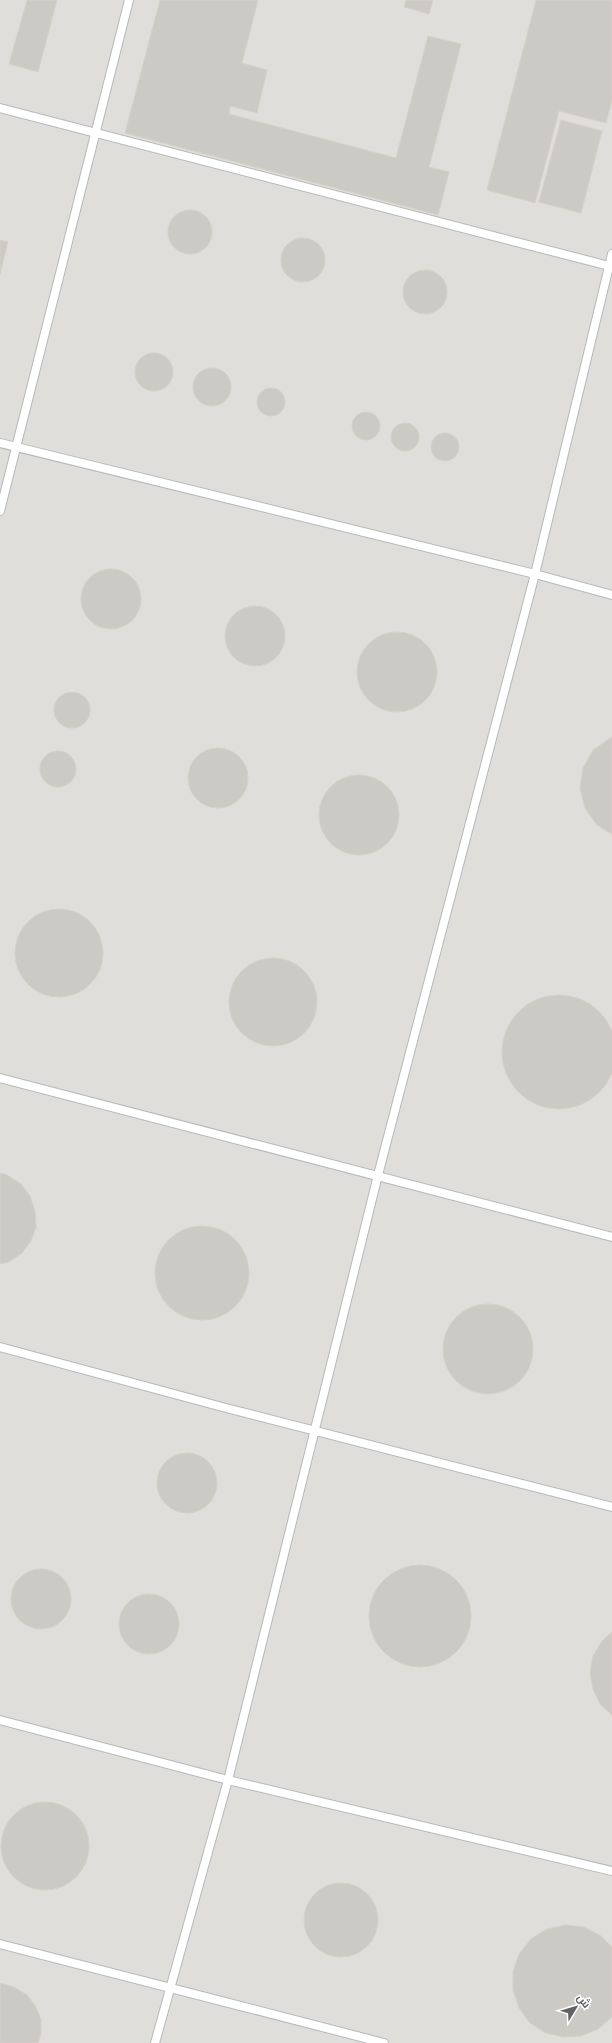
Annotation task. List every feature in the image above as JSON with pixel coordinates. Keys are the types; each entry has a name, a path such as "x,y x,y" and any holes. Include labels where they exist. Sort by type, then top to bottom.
{"lane":[{"path":"0,511 129,0"},
{"path":"0,108 609,266"},
{"path":"155,2043 228,1780 378,1175 535,574 612,254"},
{"path":"0,444 535,574 612,595"},
{"path":"0,1078 612,1237"},
{"path":"0,1347 146,1387 612,1507"},
{"path":"0,1720 228,1780 612,1871"},
{"path":"0,1944 384,2043"}],"shaded area":[{"path":"0,0 612,0 612,2043 0,2043"}],"building":[{"path":"27,0 57,0 38,72 9,64"},
{"path":"160,0 258,0 242,63 267,70 257,113 230,106 229,114 396,158 428,36 461,44 429,167 449,172 438,215 125,133"},
{"path":"406,0 433,0 429,14 404,7"},
{"path":"536,0 612,0 612,100 606,123 559,111 535,203 487,190"},
{"path":"561,120 602,131 581,213 539,202"},
{"path":"186,210 194,210 206,216 212,228 212,236 206,248 194,254 186,254 174,248 168,236 168,228 174,216"},
{"path":"299,238 307,238 319,244 325,256 325,264 319,276 307,282 299,282 287,276 281,264 281,256 287,244"},
{"path":"0,240 8,242 0,274"},
{"path":"421,270 429,270 441,276 447,288 447,296 441,308 429,314 421,314 409,308 403,296 403,288 409,276"},
{"path":"150,353 158,353 165,356 170,361 173,372 170,383 165,388 158,391 150,391 143,388 138,383 135,376 135,368 138,361 143,356"},
{"path":"208,368 216,368 223,371 228,376 231,387 228,398 223,403 216,406 208,406 201,403 196,398 193,391 193,383 196,376 201,371"},
{"path":"271,388 281,392 285,402 281,412 271,416 261,412 257,402 261,392"},
{"path":"366,412 376,416 380,426 376,436 366,440 356,436 352,426 356,416"},
{"path":"405,423 415,427 419,437 415,447 405,451 395,447 391,437 395,427"},
{"path":"445,433 455,437 459,447 455,457 445,461 435,457 431,447 435,437"},
{"path":"111,569 127,574 132,578 136,583 141,599 136,615 132,620 127,624 111,629 95,624 90,620 86,615 81,599 86,583 90,578 95,574"},
{"path":"255,606 271,611 276,615 280,620 285,636 280,652 276,657 271,661 255,666 239,661 234,657 230,652 225,636 230,620 234,615 239,611"},
{"path":"397,632 412,635 425,644 434,657 437,672 434,687 425,700 412,709 397,712 382,709 369,700 360,687 357,672 360,657 369,644 382,635"},
{"path":"76,692 85,697 89,703 89,717 85,723 76,728 68,728 59,723 55,717 54,706 59,697 65,693"},
{"path":"612,737 612,834 597,825 585,808 580,789 583,768 593,750"},
{"path":"218,748 234,753 239,757 243,762 248,778 243,794 239,799 234,803 218,808 202,803 197,799 193,794 188,778 193,762 197,757 202,753"},
{"path":"62,751 71,756 75,762 75,776 71,782 62,787 54,787 45,782 41,776 40,765 45,756 51,752"},
{"path":"359,775 374,778 387,787 396,800 399,815 396,830 387,843 374,852 359,855 344,852 331,843 322,830 319,815 322,800 331,787 344,778"},
{"path":"59,909 76,913 90,922 99,936 103,953 99,970 90,984 76,993 59,997 42,993 28,984 19,970 15,953 19,936 28,922 42,913"},
{"path":"273,958 290,962 304,971 313,985 317,1002 313,1019 304,1033 290,1042 273,1046 256,1042 242,1033 233,1019 229,1002 233,985 242,971 256,962"},
{"path":"559,995 581,999 599,1012 612,1030 616,1052 612,1074 599,1092 581,1105 559,1109 537,1105 519,1092 506,1074 502,1052 506,1030 519,1012 537,999"},
{"path":"0,1173 7,1175 21,1184 30,1196 35,1211 36,1227 31,1241 22,1253 9,1262 0,1264"},
{"path":"202,1226 220,1230 235,1240 245,1255 249,1273 245,1291 235,1306 220,1316 202,1320 184,1316 169,1306 159,1291 155,1273 159,1255 169,1240 184,1230"},
{"path":"488,1304 505,1307 520,1317 530,1332 533,1349 530,1366 520,1381 505,1391 488,1394 471,1391 456,1381 446,1366 443,1349 446,1332 456,1317 471,1307"},
{"path":"181,1453 193,1453 204,1458 212,1466 217,1477 215,1495 204,1508 193,1513 181,1513 170,1508 162,1500 157,1489 157,1477 162,1466 170,1458"},
{"path":"420,1565 439,1569 456,1580 467,1597 471,1616 467,1635 456,1652 439,1663 420,1667 401,1663 384,1652 373,1635 369,1616 373,1597 384,1580 401,1569"},
{"path":"35,1569 47,1569 58,1574 66,1582 71,1593 69,1611 58,1624 47,1629 35,1629 24,1624 16,1616 11,1605 11,1593 16,1582 24,1574"},
{"path":"143,1594 155,1594 166,1599 174,1607 179,1618 177,1636 166,1649 155,1654 143,1654 132,1649 124,1641 119,1630 119,1618 124,1607 132,1599"},
{"path":"612,1632 612,1715 600,1704 593,1689 590,1672 593,1656 602,1641"},
{"path":"45,1802 62,1805 70,1809 82,1821 86,1829 89,1846 86,1863 82,1871 70,1883 62,1887 45,1890 28,1887 20,1883 8,1871 4,1863 1,1846 4,1829 8,1821 20,1809 28,1805"},
{"path":"334,1883 348,1883 362,1889 372,1899 378,1913 376,1934 372,1941 362,1951 348,1957 334,1957 320,1951 310,1941 304,1927 304,1913 310,1899 320,1889"},
{"path":"565,1925 584,1927 601,1936 612,1947 612,2017 598,2029 581,2036 563,2037 546,2033 530,2023 519,2008 513,1990 513,1972 519,1954 531,1939 547,1929"},
{"path":"0,1983 14,1987 27,1995 36,2007 41,2020 41,2034 38,2043 0,2043"}]}
